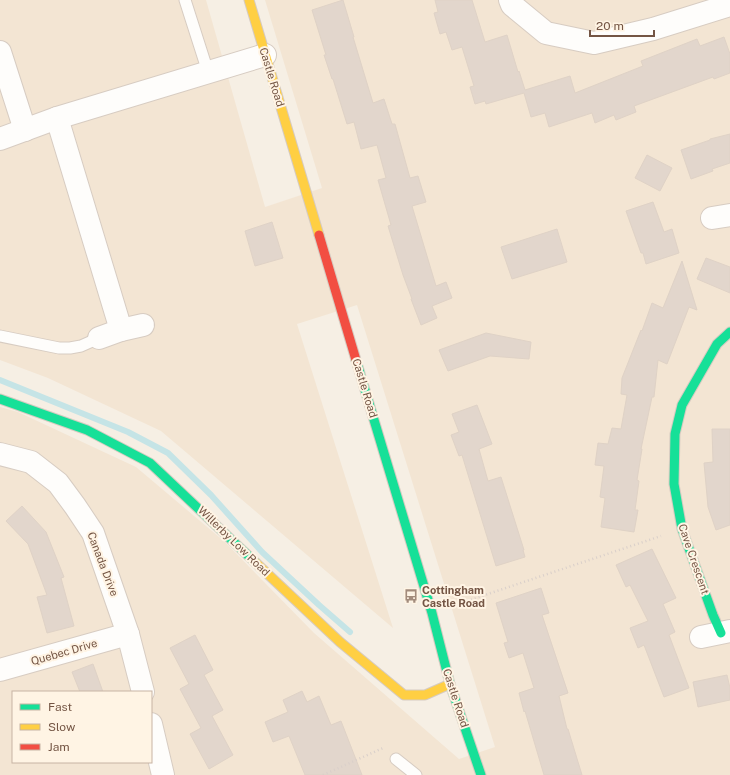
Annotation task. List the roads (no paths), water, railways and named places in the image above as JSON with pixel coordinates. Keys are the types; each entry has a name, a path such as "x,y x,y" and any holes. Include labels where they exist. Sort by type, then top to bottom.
{"street":[{"name":"Castle Road","path":"249,0 432,613 450,684 482,775"},
{"path":"510,0 512,5 546,33 594,44 653,29 724,4"},
{"path":"0,52 25,130"},
{"path":"0,139 57,118 265,55"},
{"path":"57,118 122,330"},
{"path":"99,338 143,324"},
{"name":"Cave Crescent","path":"718,634 713,615 682,529 674,484 675,434 682,405 717,344 730,332"},
{"name":"Willerby Low Road","path":"0,399 88,430 150,463 340,642 404,695 425,695 450,684"},
{"name":"Canada Drive","path":"0,454 31,462 58,483 93,533 128,634 143,691"},
{"name":"Quebec Drive","path":"0,670 128,634"},
{"path":"152,728 163,775"}],"lane":[{"path":"185,0 208,72"},
{"path":"0,336 59,348 81,346 99,338"},
{"path":"396,759 416,775"}],"waterway":[{"path":"0,380 128,432 168,453 211,495 262,552 350,632"}],"place":[{"name":"Cottingham Castle Road","path":"411,596"}]}
